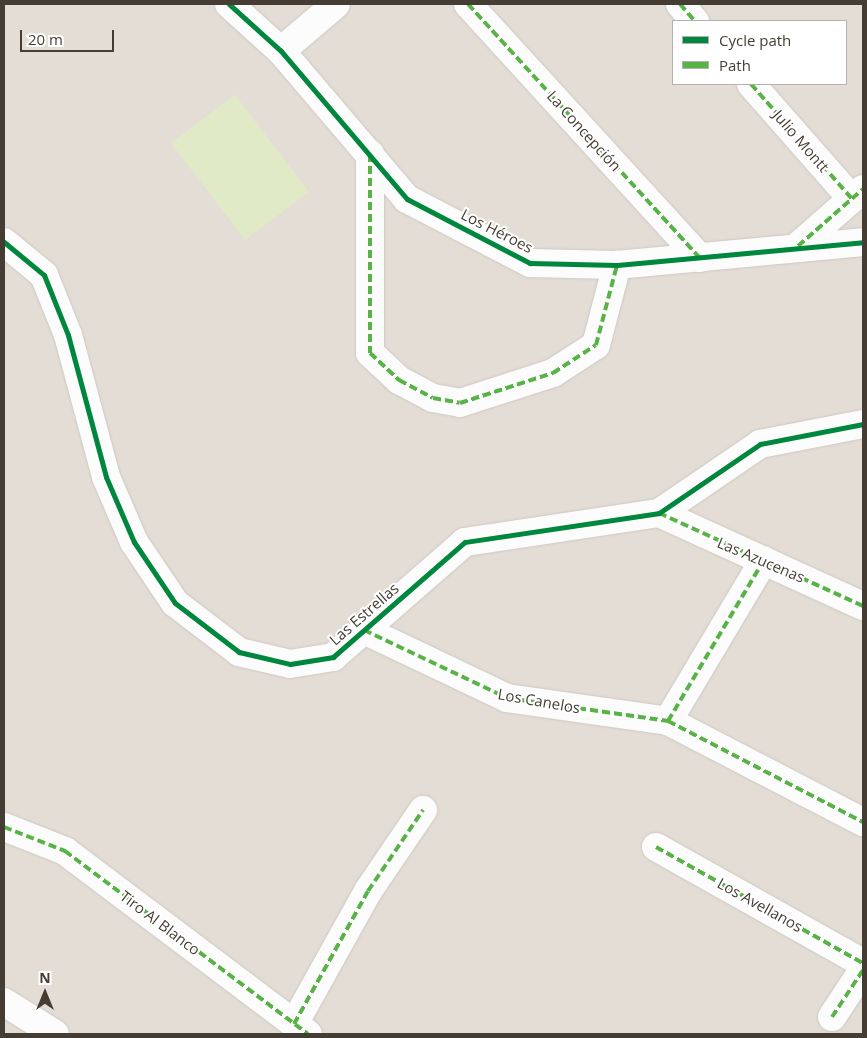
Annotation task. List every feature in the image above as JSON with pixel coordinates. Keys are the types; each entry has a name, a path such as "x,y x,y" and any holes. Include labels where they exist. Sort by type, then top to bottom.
{"street":[{"name":"Los Héroes","path":"229,4 281,51 407,199 530,263 617,265 700,258 798,246 863,242"},
{"path":"281,51 336,4"},
{"name":"La Concepción","path":"468,4 700,258"},
{"path":"680,4 694,20"},
{"name":"Julio Montt","path":"752,85 858,194"},
{"path":"370,154 370,353 399,380 433,398 460,403 554,373 596,345 617,265"},
{"path":"798,246 858,194"},
{"name":"Las Estrellas","path":"4,242 44,274 68,335 106,478 134,542 175,603 239,652 290,664 333,658 465,542 659,513 760,444 863,424"},
{"name":"Las Azucenas","path":"659,513 716,541 764,560 863,606"},
{"path":"668,721 764,560"},
{"name":"Los Canelos","path":"364,630 507,698 668,721 863,822"},
{"path":"301,1029 368,891 423,810"},
{"name":"Tiro Al Blanco","path":"4,827 65,851 301,1029"},
{"name":"Los Avellanos","path":"656,847 863,963"},
{"path":"832,1017 863,970"},
{"path":"6,1008 55,1034"}],"shaded area":[{"path":"4,4 863,4 863,1034 4,1034"}],"green space":[{"path":"235,95 309,192 245,240 171,143"}],"marked path":[{"path":"468,4 700,258"},
{"path":"680,4 694,20"},
{"path":"752,85 852,199"},
{"path":"370,154 370,353 399,380 433,398 460,403 553,373 596,345 617,265"},
{"path":"798,246 863,189"},
{"path":"659,513 863,606"},
{"path":"668,721 764,560"},
{"path":"364,630 507,698 668,721 863,822"},
{"path":"294,1024 368,891 423,810"},
{"path":"4,827 65,851 308,1034"},
{"path":"656,847 863,963"},
{"path":"832,1017 863,970"}],"cycle path":[{"path":"229,4 281,51 407,199 530,263 617,265 863,242"},
{"path":"4,242 44,275 68,335 106,477 134,542 175,603 239,652 290,664 333,657 465,542 659,513 760,444 863,424"}]}
